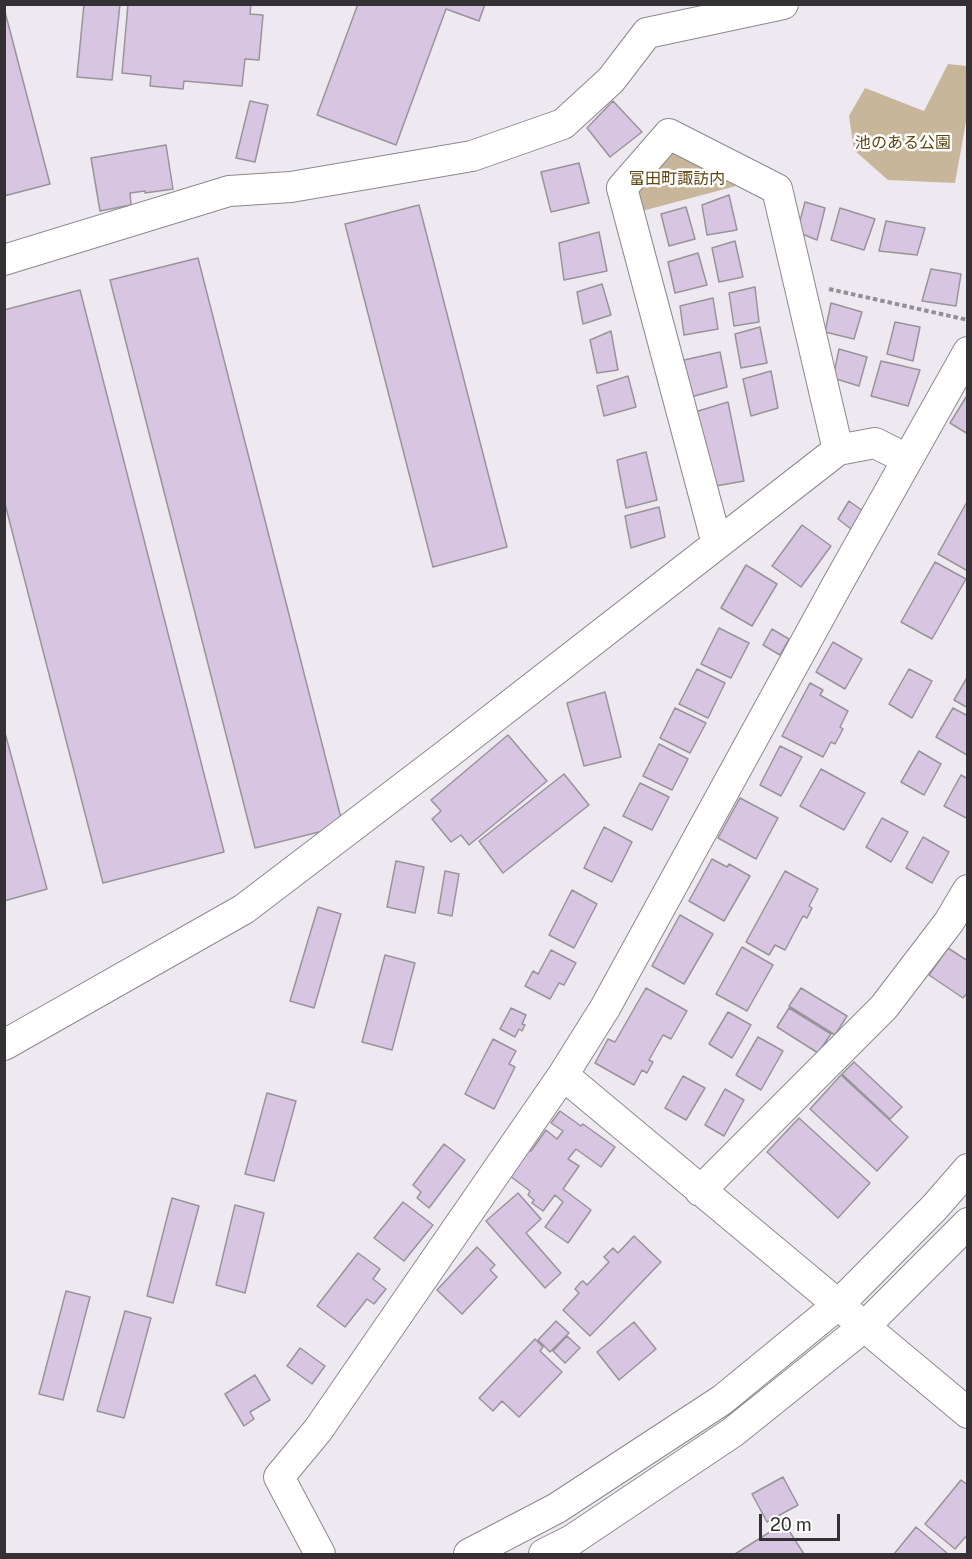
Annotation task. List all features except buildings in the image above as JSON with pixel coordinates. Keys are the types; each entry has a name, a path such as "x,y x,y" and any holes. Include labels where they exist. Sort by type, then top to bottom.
{"street":[{"path":"4,260 229,191 291,187 472,156 564,124 611,80 647,33 783,4"},
{"path":"717,544 622,188 669,134 777,189 838,450"},
{"path":"320,1554 279,1477 318,1430 563,1075 605,1008 968,351"},
{"path":"4,1046 244,909 838,450 875,443 908,459"},
{"path":"700,1191 884,1007 949,921 968,890"},
{"path":"563,1075 968,1413"},
{"path":"469,1554 557,1508 722,1400 839,1304 934,1208 968,1169"},
{"path":"544,1554 572,1540 734,1432 865,1326 968,1223"}],"path":[{"path":"799,283 968,320"}],"green space":[{"name":"池のある公園","path":"948,64 967,66 967,116 955,183 888,180 854,150 849,116 865,88 924,111"},
{"name":"富田町諏訪内","path":"673,151 736,186 642,211 635,190"}]}
